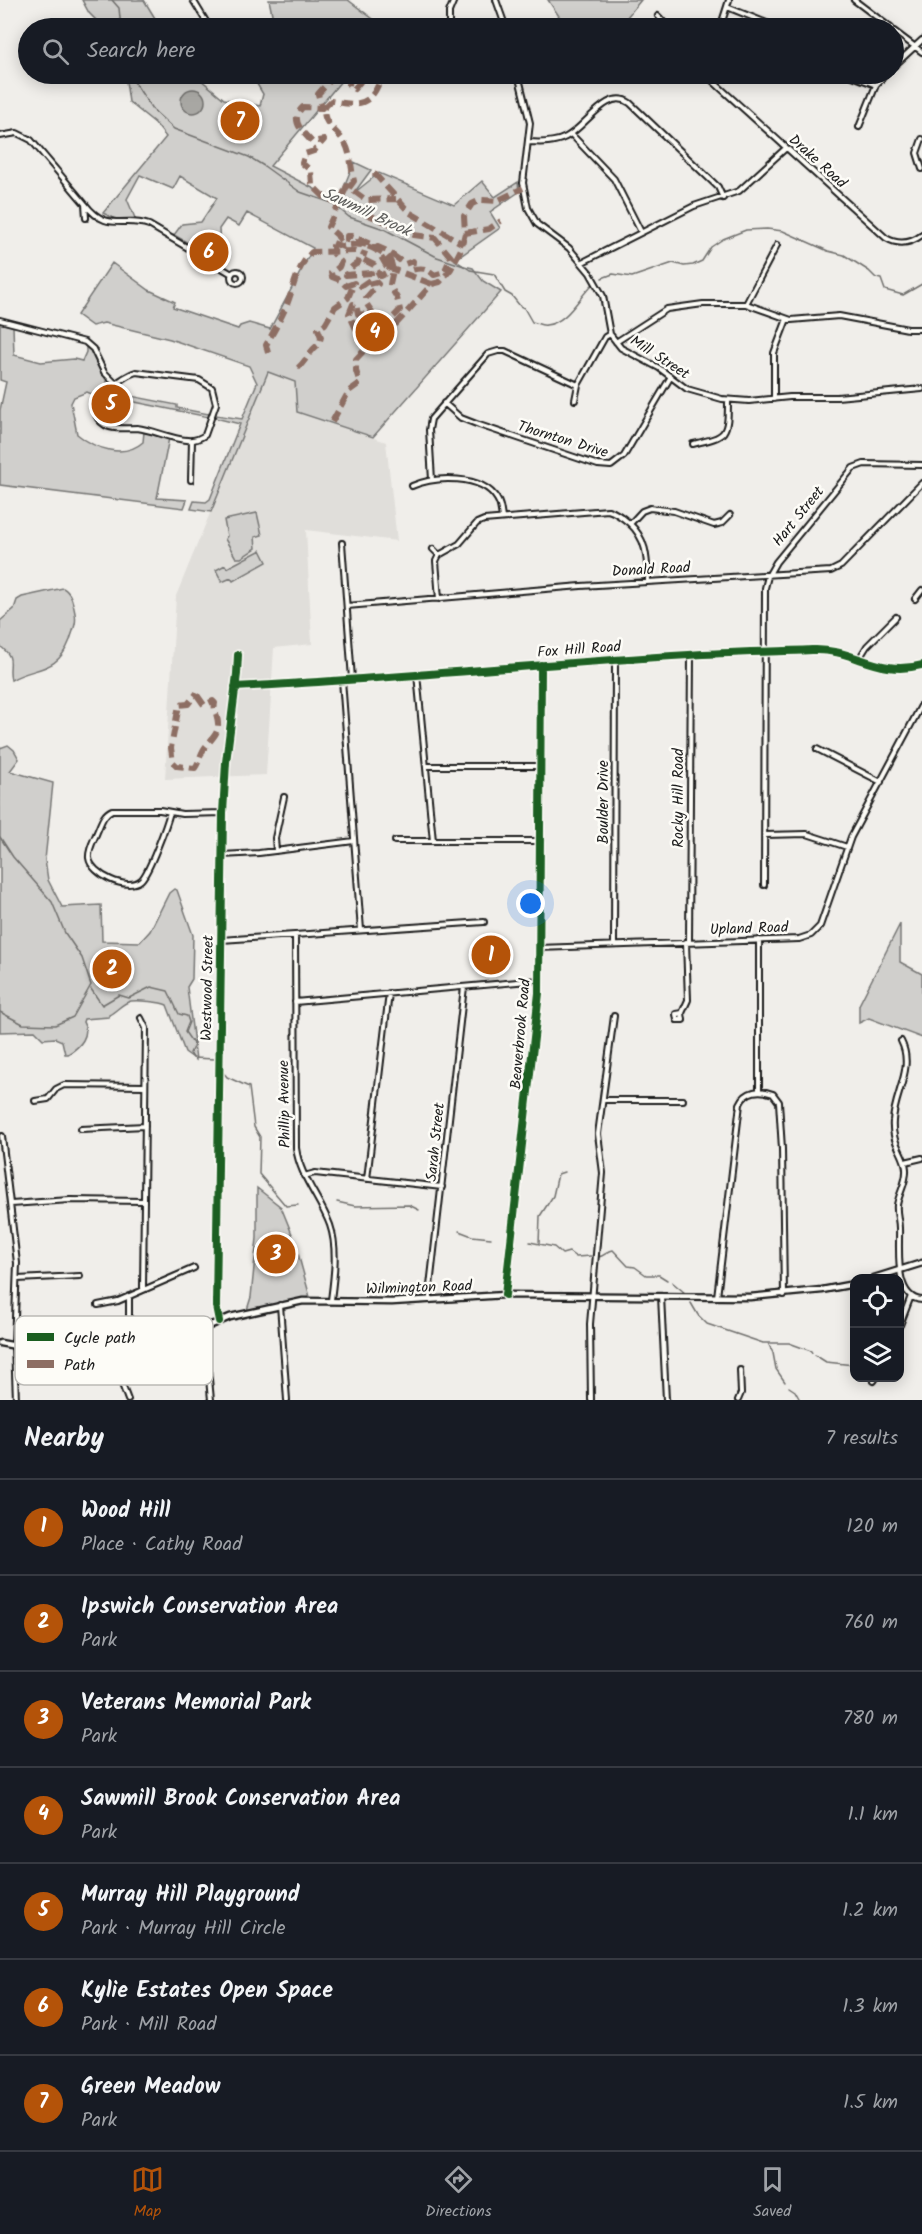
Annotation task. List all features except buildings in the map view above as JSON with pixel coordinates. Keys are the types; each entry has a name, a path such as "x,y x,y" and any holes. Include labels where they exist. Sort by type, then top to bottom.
{"main road":[{"path":"889,1274 922,1263"},
{"name":"Wilmington Road","path":"213,1324 243,1313 313,1300 385,1302 505,1295 717,1297 784,1294 850,1285"},
{"name":"Wilmington Road","path":"0,1343 14,1345"}],"street":[{"path":"193,0 204,18"},
{"path":"448,18 454,0"},
{"path":"496,0 502,18"},
{"path":"723,18 729,0"},
{"path":"854,0 877,18"},
{"path":"727,7 754,18"},
{"path":"904,39 922,52"},
{"path":"904,56 922,40"},
{"name":"Mill Street","path":"521,84 529,112 529,142 523,183 528,208 539,226 569,248 583,263 603,296 609,334 627,352 662,370 670,378 696,393 728,400 839,397 922,389"},
{"name":"Drake Road","path":"716,84 886,238 893,242 904,243 913,241 922,235"},
{"path":"859,127 876,85"},
{"path":"529,142 553,141 571,134 608,101 618,98 626,100 718,187 723,198"},
{"path":"0,136 14,133 30,139 94,214 107,222 140,222 149,225 232,274"},
{"path":"571,134 613,178 641,232"},
{"path":"922,139 917,156 922,168"},
{"path":"583,263 694,206 741,190 786,148"},
{"path":"86,204 86,218"},
{"path":"746,304 777,245"},
{"path":"616,342 660,312 673,307 703,304 746,304 787,319 839,316 908,329 922,329"},
{"path":"774,399 774,353 787,319"},
{"path":"0,320 85,342 95,351 104,372 116,384"},
{"path":"575,400 578,385 605,337 609,334"},
{"path":"432,480 429,425 433,415 484,358 498,351 508,352 578,385"},
{"path":"141,372 200,380 212,388 215,396 214,413 205,435 192,440 150,430 104,425 98,417 99,400 129,375 141,372"},
{"name":"Thornton Drive","path":"444,403 461,418 479,425 598,465 611,466 624,456 670,378"},
{"path":"693,444 712,439 725,432 728,425 728,400"},
{"path":"191,480 192,440"},
{"name":"Hart Street","path":"764,885 765,586 768,575 776,562 853,468 864,464 922,465"},
{"path":"412,486 432,480 458,479 488,489 499,502 502,518"},
{"name":"Donald Road","path":"347,606 648,581 829,572 838,568 922,483"},
{"path":"630,524 642,511 650,508 674,511 714,525 722,524 730,515"},
{"path":"439,599 436,561 439,555 459,544 478,522 502,518 606,510 615,512 639,533 644,542 648,581"},
{"path":"342,543 352,679"},
{"path":"433,549 439,555"},
{"path":"915,599 922,590"},
{"path":"859,659 871,641 896,617"},
{"name":"Fox Hill Road","path":"235,687 615,660 765,652 829,650 891,669 922,665"},
{"name":"Westwood Street","path":"219,1321 216,1297 223,813 238,655"},
{"name":"Rocky Hill Road","path":"682,1013 688,1000 691,655"},
{"name":"Boulder Drive","path":"614,945 615,660"},
{"name":"Beaverbrook Road","path":"505,1295 539,980 541,665"},
{"path":"417,674 433,840"},
{"path":"342,680 361,930"},
{"name":"Upland Road","path":"538,948 799,939 816,932 847,848 922,704"},
{"path":"817,749 881,783"},
{"path":"426,766 541,766"},
{"path":"276,851 274,841 284,797"},
{"path":"170,812 146,873 139,882 130,885 121,884 91,864 90,849 103,817 109,811 119,808 170,812 182,814 223,813"},
{"path":"765,835 807,834 847,848"},
{"path":"222,855 354,841"},
{"path":"395,841 541,841"},
{"path":"222,940 484,922"},
{"name":"Phillip Avenue","path":"295,935 296,1148 304,1176 332,1233 334,1263 331,1300"},
{"path":"759,940 759,1090"},
{"path":"295,1002 539,980"},
{"name":"Sarah Street","path":"430,1300 465,987"},
{"path":"368,1179 389,993"},
{"path":"591,1400 589,1347 591,1296 603,1178 598,1134 614,1016"},
{"path":"141,1018 146,1028 143,1288"},
{"path":"901,1041 906,1052 907,1064 896,1096 892,1127 895,1143 905,1162 906,1177 897,1208 898,1262 906,1290 911,1296 922,1300"},
{"path":"35,1101 48,1099 56,1089 64,1085 145,1086"},
{"path":"717,1297 740,1104 745,1096 759,1090 773,1094 779,1104 782,1149 784,1294"},
{"path":"603,1100 683,1100"},
{"path":"81,1129 145,1126"},
{"path":"2,1136 11,1204 17,1279 15,1316"},
{"path":"905,1162 922,1158"},
{"path":"304,1176 314,1173 442,1187"},
{"path":"11,1204 70,1200 144,1201"},
{"path":"98,1305 108,1304 129,1296 143,1288 194,1268"},
{"path":"17,1279 80,1276"},
{"path":"129,1296 129,1316"},
{"path":"661,1296 666,1400"},
{"path":"904,1314 911,1296"},
{"path":"280,1305 287,1400"},
{"path":"15,1323 15,1372"},
{"path":"738,1400 741,1393 740,1370"},
{"path":"15,1385 16,1400"},
{"path":"122,1385 128,1400"},
{"path":"210,1385 212,1400"}],"shaded area":[{"path":"82,0 144,0 155,18 94,18"},
{"path":"269,0 348,0 372,18 273,18"},
{"path":"548,0 641,0 626,18 560,18"},
{"path":"126,84 206,84 224,99 260,106 263,94 257,84 339,84 270,166 330,197 339,199 354,162 371,170 354,193 379,173 454,205 482,181 495,197 518,182 519,192 490,212 500,228 455,260 464,266 473,268 483,281 501,292 373,437 297,412 295,382 268,372 211,512 191,509 194,501 206,502 210,499 240,424 215,418 216,415 242,419 257,383 249,366 170,339 104,323 92,326 77,315 112,263 149,290 175,302 173,307 238,329 249,323 270,329 313,248 247,213 239,226 226,219 219,229 220,247 211,256 174,235 182,224 201,222 217,198 180,176 173,189 140,175 127,199 135,218 115,219 103,213 166,137 155,123 129,102"},
{"path":"188,89 198,89 205,96 205,106 198,113 188,113 181,106 181,96"},
{"path":"0,323 13,326 14,355 41,362 74,359 82,361 86,346 91,350 109,386 99,397 87,392 74,397 71,403 77,434 101,448 119,451 135,447 143,442 144,432 169,438 157,498 187,500 184,508 0,485 0,410 6,382 0,380"},
{"path":"268,372 296,382 297,412 386,442 397,541 306,530 312,644 274,648 266,775 165,779 176,596"},
{"path":"120,386 120,394 177,405 177,408 209,414 208,417 120,399 118,423 107,423 101,417 102,408 106,400"},
{"path":"257,513 262,535 255,537 256,548 241,558 236,558 225,539 227,536 224,520"},
{"path":"261,550 267,562 233,581 231,578 222,582 216,570 225,565 227,568"},
{"path":"63,588 72,599 75,617 74,627 65,651 59,659 45,668 11,680 10,658 0,646 0,621 14,609 17,600 22,597"},
{"path":"8,745 19,759 10,771 53,783 45,860 48,880 62,907 101,905 102,941 140,942 150,931 169,893 174,889 177,890 193,935 192,979 187,987 196,1060 185,1052 167,1005 155,1002 131,1001 122,1005 109,1017 84,1019 85,1036 77,1048 68,1054 65,1054 62,1041 55,1038 43,1039 35,1031 0,1032 0,748"},
{"path":"900,924 900,962 922,974 922,1038 869,1018 859,1023 859,1005"},
{"path":"257,1188 281,1207 294,1239 310,1297 247,1310 251,1297 257,1238"}],"waterway":[{"name":"Sawmill Brook","path":"112,0 119,8 120,18"},
{"name":"Sawmill Brook","path":"136,84 152,109 174,129 249,157 300,192 332,203 349,217 384,229 437,257 470,270 494,274 505,292 524,308 532,322 544,325 560,320 593,284"},
{"name":"Sawmill Brook","path":"602,278 613,274 632,277 673,263 684,266 693,265 702,261 711,247 723,239 746,230 767,229 783,231 828,251 844,255 876,278 881,279 885,290 903,295 922,284"},
{"path":"0,837 13,857 52,902 65,933 82,958 91,985 73,1017 55,1025 23,1024 0,1012"},
{"path":"91,989 102,1005 119,995 129,998 151,987 168,991 179,1014 187,1016 189,1022 185,1032 194,1045 190,1053 193,1058 215,1059"},
{"path":"223,1072 227,1077 249,1087 254,1127 260,1137 259,1174 286,1206 298,1205"},
{"path":"539,1244 540,1216 553,1196 558,1174 564,1172"},
{"path":"337,1202 355,1206 409,1205 419,1210"},
{"path":"459,1231 472,1236 491,1238"},
{"path":"530,1242 554,1247 562,1254 569,1252 576,1257 591,1256"},
{"path":"598,1257 613,1250 628,1266 635,1267 646,1275 659,1275 667,1280"},
{"path":"672,1282 685,1293"},
{"path":"691,1303 707,1324 763,1343 789,1343 812,1353"},
{"path":"768,1343 773,1353 776,1369 785,1382"},
{"path":"815,1355 826,1362 850,1365"},
{"path":"789,1387 795,1391 800,1400"}],"marked path":[{"path":"327,84 318,94 322,108 303,107 297,116 298,125 312,142 324,140 314,151 305,154 302,163 311,171 312,185 324,197 414,235 435,238 451,257 445,270"},
{"path":"349,84 354,89 358,84"},
{"path":"349,188 354,181 348,149 327,122 324,108 331,101 354,104 365,101 371,97 378,84"},
{"path":"374,173 409,212 463,244"},
{"path":"298,368 319,344 321,337 318,329 325,324 335,307 348,298 354,283 346,286 340,280 332,277 331,273 339,267 341,262 333,253 333,243 339,238 328,227 347,186 366,200 396,199"},
{"path":"332,422 349,391 360,383 356,371 356,359 373,341 389,332 432,284 440,282 451,269 461,249 465,233 464,216 472,204 481,200 497,201 523,188"},
{"path":"465,233 489,229 501,221"},
{"path":"333,243 343,247 368,246 376,250 387,267 386,273 380,276 374,265 360,258 346,275 371,273 371,279 361,286 376,282 378,284 366,298 366,303 372,312 368,315 358,314 356,304 353,304 349,314 357,331 364,331 371,324 390,320 400,310 397,298 390,286 393,271 390,260 374,248 360,243 347,240 347,236 387,251 405,264 413,261 412,270 424,269 434,275 445,272"},
{"path":"268,353 266,345 286,307 302,264 312,252 355,251 367,255"},
{"path":"387,267 432,284"},
{"path":"197,693 188,704 179,705 171,748 173,762 177,766 195,768 204,748 217,729 215,703 213,701 204,705 197,695"}],"cycle path":[{"path":"235,687 704,654 812,650 841,653 892,667 906,668 922,665"},
{"path":"219,1321 216,1306 223,813 226,762 238,655"},
{"path":"505,1295 539,993 541,665"}],"place":[{"name":"Green Meadow","path":"240,121"},
{"name":"Kylie Estates Open Space","path":"209,252"},
{"name":"Sawmill Brook Conservation Area","path":"375,332"},
{"name":"Murray Hill Playground","path":"111,404"},
{"name":"Wood Hill","path":"491,955"},
{"name":"Ipswich Conservation Area","path":"112,969"},
{"name":"Veterans Memorial Park","path":"276,1254"}]}
